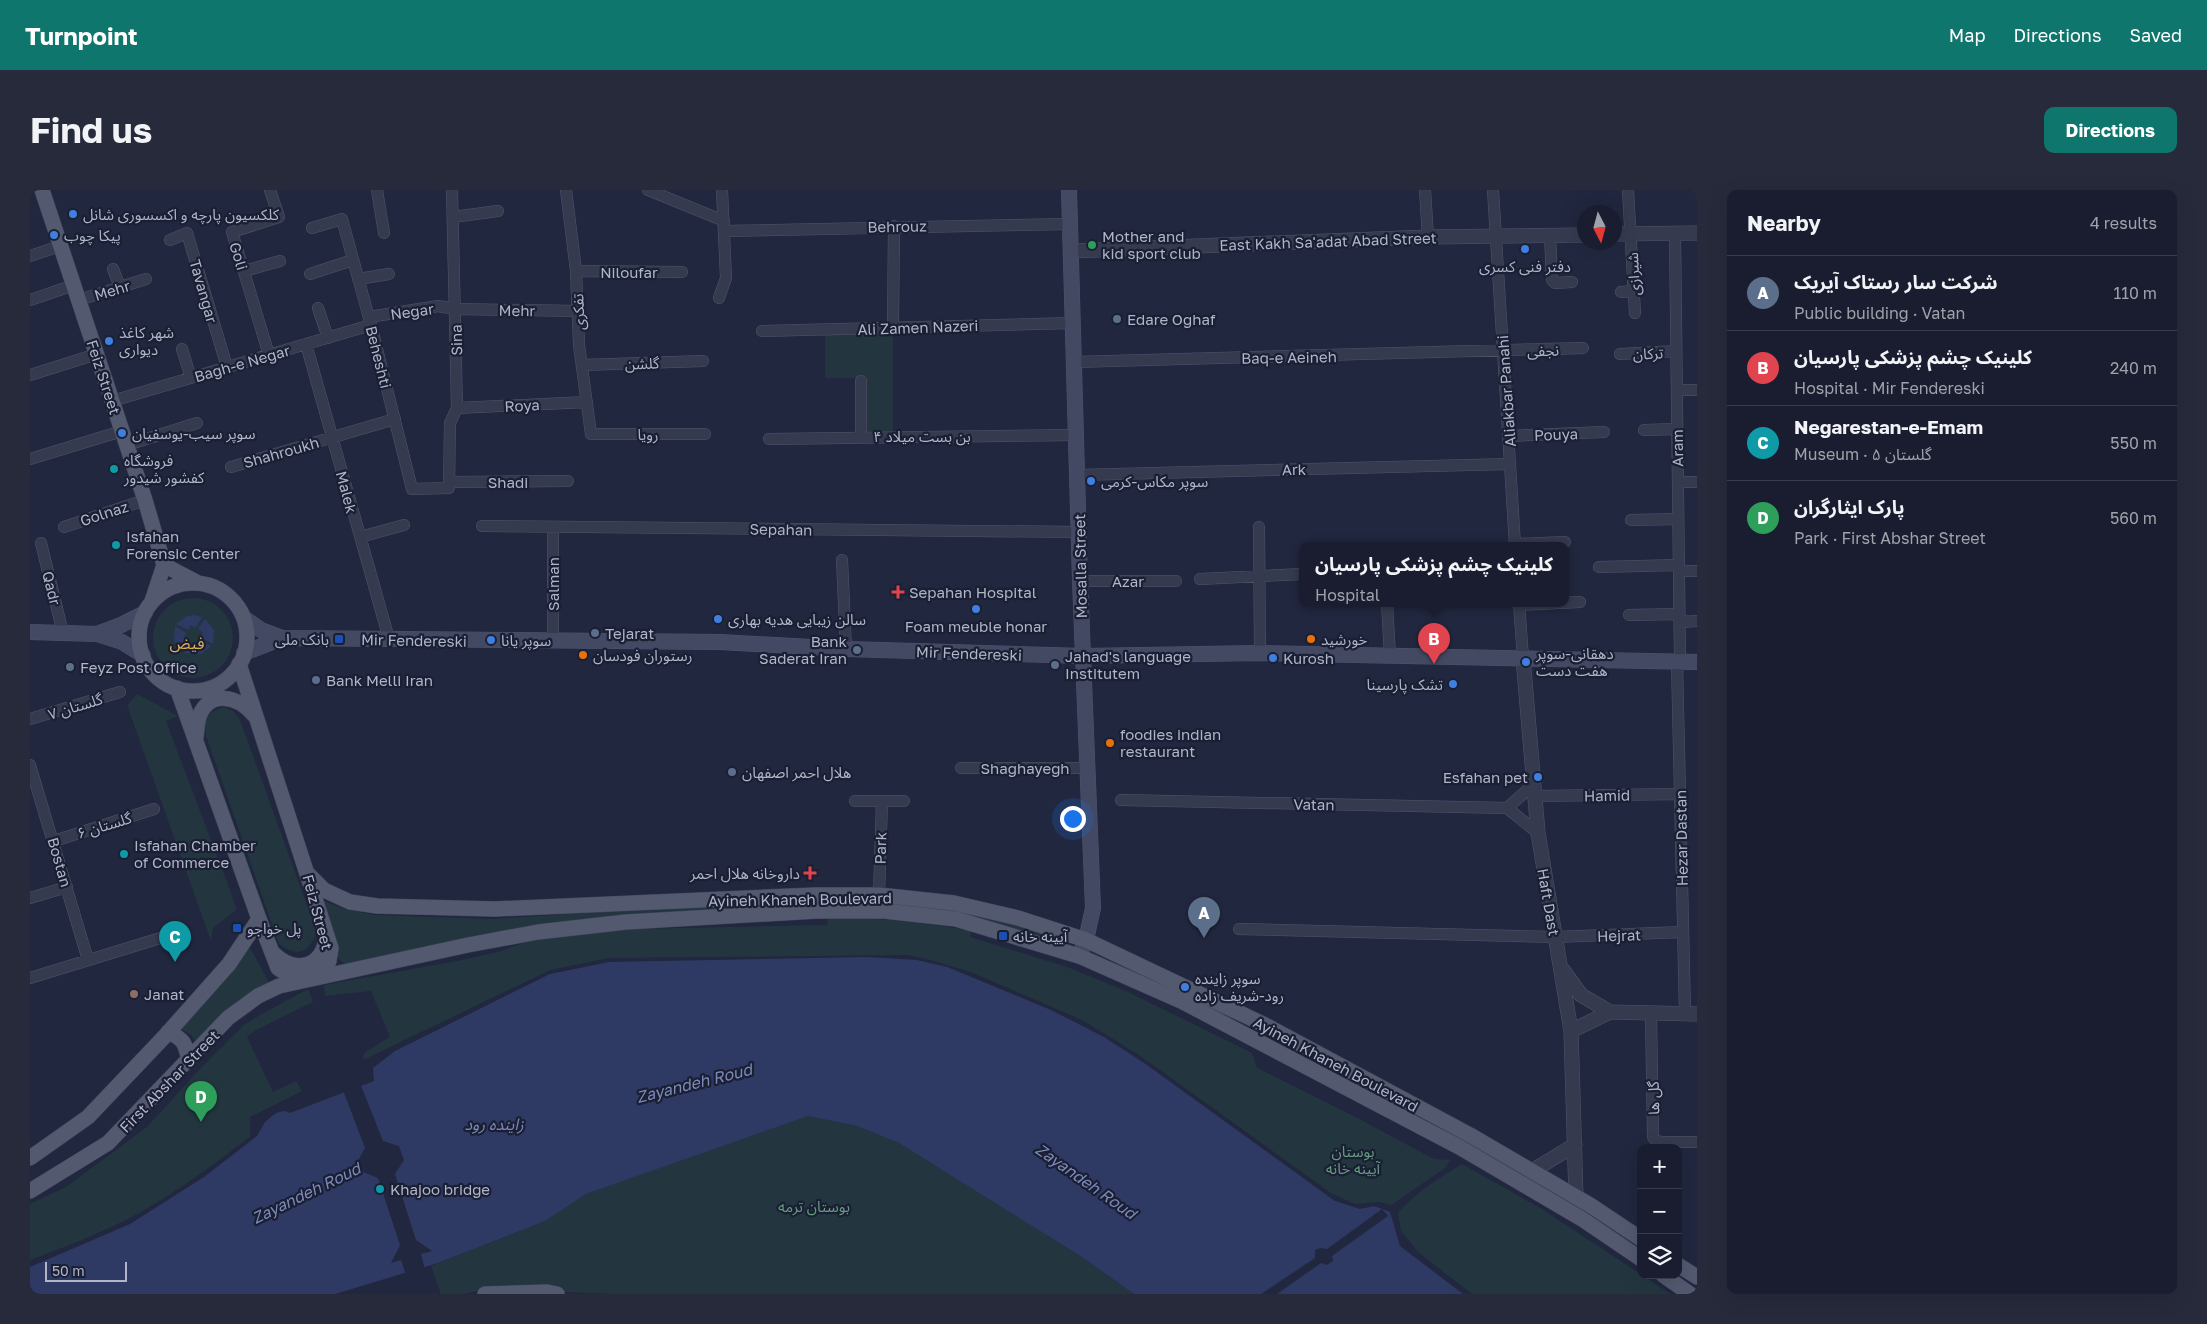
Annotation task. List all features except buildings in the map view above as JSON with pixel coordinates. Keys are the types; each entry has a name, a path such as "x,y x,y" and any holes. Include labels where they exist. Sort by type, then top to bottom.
{"main road":[{"name":"Mosalla Street","path":"1069,190 1080,581 1094,908 1086,940 1079,956"},
{"name":"Feiz Street","path":"45,191 60,246 125,438 164,565"},
{"path":"142,655 139,634 164,565 198,583 215,588 230,598 244,618 261,630 282,638"},
{"path":"97,634 121,625 148,608 160,594 172,587 198,583"},
{"path":"30,632 97,634 122,642 142,655 160,679 177,688 201,690 223,681 242,659 247,641 244,618"},
{"name":"Mir Fendereski","path":"242,659 282,638 720,642 846,649 1083,656 1260,653 1697,662"},
{"name":"Feiz Street","path":"242,659 257,719 331,948 329,961 324,970 311,978"},
{"path":"177,688 278,968 286,975 311,978"},
{"path":"196,738 199,716 204,708 221,698 231,698 240,701 257,719"},
{"name":"Ayineh Khaneh Boulevard","path":"308,874 324,890 350,902 377,906 495,909 728,899 879,895 954,903 1018,918 1086,940 1265,1025 1470,1135 1576,1197 1637,1236"},
{"path":"728,899 729,916"},
{"name":"Ayineh Khaneh Boulevard","path":"311,978 538,932 626,922 816,911 884,911 956,919 1079,956 1183,1002 1461,1148 1582,1219 1637,1256"},
{"path":"30,1158 88,1117 168,1032 228,964 259,919"},
{"path":"272,951 286,963 304,966 312,962 324,949 327,931"},
{"name":"First Abshar Street","path":"30,1191 108,1143 228,1018 258,996 280,986 311,978"},
{"path":"168,1032 179,1037 185,1044 189,1060"},
{"path":"1682,1267 1697,1277"},
{"path":"1669,1279 1690,1294"},
{"path":"485,1294 557,1294"}],"street":[{"name":"Goli","path":"269,355 232,232 279,217 270,190"},
{"path":"376,190 384,234"},
{"name":"Sina","path":"449,485 450,423 458,408 452,190"},
{"name":"تفکری","path":"566,190 576,271 582,365 591,434"},
{"path":"648,190 724,226"},
{"path":"720,298 726,278 722,190"},
{"path":"1425,190 1428,238"},
{"name":"Aliakbar Panahi","path":"1493,190 1515,542"},
{"name":"شیرازی","path":"1628,190 1635,313"},
{"path":"453,217 498,211"},
{"name":"Beheshti","path":"312,228 342,219 370,321 412,489 449,485"},
{"name":"Behrouz","path":"724,226 1070,224"},
{"path":"893,327 894,226"},
{"name":"Tavangar","path":"170,240 187,233 227,367"},
{"name":"Aram","path":"1675,233 1679,662"},
{"path":"1622,234 1697,233"},
{"path":"1550,235 1552,280 1555,283 1572,282"},
{"name":"East Kakh Sa'adat Abad Street","path":"1071,251 1428,238 1577,235"},
{"path":"30,256 60,246"},
{"path":"244,271 280,260"},
{"path":"310,274 353,260"},
{"path":"113,269 120,287"},
{"name":"Niloufar","path":"576,271 682,272"},
{"path":"358,279 389,274"},
{"name":"Mehr","path":"79,300 146,279"},
{"path":"30,300 74,285"},
{"path":"1620,292 1634,291"},
{"name":"Negar","path":"370,321 438,306 456,309"},
{"path":"318,308 328,338"},
{"name":"Mehr","path":"456,309 578,312"},
{"name":"Bagh-e Negar","path":"112,401 328,338 370,321"},
{"name":"Ali Zamen Nazeri","path":"762,331 1073,322"},
{"name":"Malek","path":"306,344 389,639"},
{"name":"نجفی","path":"1503,352 1583,348"},
{"path":"182,349 190,378"},
{"name":"ترکان","path":"1620,354 1676,351"},
{"name":"Baq-e Aeineh","path":"1074,362 1503,352"},
{"path":"30,375 97,354"},
{"name":"گلشن","path":"582,365 703,361"},
{"path":"861,381 861,436"},
{"path":"1677,390 1697,390"},
{"name":"Roya","path":"458,408 587,402"},
{"name":"Shahroukh","path":"231,467 394,419"},
{"path":"30,459 197,423"},
{"path":"1644,430 1677,429"},
{"name":"Pouya","path":"1508,436 1604,432"},
{"name":"رویا","path":"591,434 705,434"},
{"name":"بن بست میلاد ۴","path":"769,439 861,436 1076,435"},
{"name":"Ark","path":"1078,475 1510,464"},
{"name":"Shadi","path":"449,485 568,481"},
{"path":"1678,482 1697,482"},
{"name":"Golnaz","path":"64,526 145,500"},
{"path":"1631,520 1678,518"},
{"path":"360,537 404,525"},
{"name":"Sepahan","path":"482,526 1079,532"},
{"name":"Salman","path":"553,527 553,641"},
{"path":"1259,527 1260,653"},
{"name":"Qadr","path":"41,543 63,633"},
{"path":"842,560 846,649"},
{"path":"1599,567 1679,568 1697,572"},
{"path":"1200,579 1299,574"},
{"name":"Azar","path":"1080,581 1176,580"},
{"path":"1569,602 1580,602"},
{"path":"1387,607 1390,656"},
{"path":"1519,607 1523,658"},
{"path":"1629,615 1697,621"},
{"name":"Haft Dast","path":"1523,658 1538,833 1572,1031 1576,1197"},
{"name":"Hezar Dastan","path":"1679,662 1684,932 1691,1014"},
{"name":"گلستان ۷","path":"30,719 120,692"},
{"name":"Shaghayegh","path":"961,768 1088,768"},
{"name":"Bostan","path":"31,771 54,841 88,960"},
{"path":"1534,790 1507,808 1538,833"},
{"name":"Hamid","path":"1534,790 1680,794"},
{"name":"Vatan","path":"1121,800 1507,808"},
{"path":"855,801 904,801"},
{"name":"Park","path":"879,895 882,801"},
{"name":"گلستان ۶","path":"54,841 154,809"},
{"path":"30,898 67,887"},
{"path":"1239,929 1556,937"},
{"name":"Hejrat","path":"1556,937 1684,932"},
{"path":"30,978 167,936"},
{"path":"1560,966 1581,995 1610,1012"},
{"path":"1572,1031 1610,1012 1691,1014"},
{"name":"گل ها","path":"1651,1013 1653,1137 1656,1142 1697,1142"},
{"path":"1532,1171 1574,1145"}],"green space":[{"path":"825,333 893,333 893,431 864,431 863,378 825,378"},
{"path":"185,598 201,598 215,605 226,616 233,630 233,646 230,653 215,671 201,678 185,678 171,671 160,660 153,646 153,630 160,616 171,605"},
{"path":"137,694 178,716 166,721 237,909 213,928 211,941 127,705"},
{"path":"223,707 233,711 240,720 317,933 310,945 301,951 292,951 279,944 206,736 205,721 212,712"},
{"path":"322,900 344,909 374,915 493,919 793,902 887,901 961,910 1053,935 1055,939 972,918 615,919 355,963 344,963 339,959"},
{"name":"بوستان آیینه خانه","path":"828,917 900,921 971,931 970,937 1067,967 1126,991 1252,1053 1257,1068 1434,1159 1450,1160 1445,1168 1391,1205 1380,1202 1355,1204 1331,1193 1139,1055 1082,1020 971,972 907,955 609,958 550,970 363,1060 364,1053 390,1037 371,991 325,996 324,985 498,952 543,936 584,930 827,925"},
{"path":"249,946 270,984 196,1042 191,1035 180,1028"},
{"path":"308,989 313,1002 256,1030 247,1037 273,1092 296,1081 302,1091 250,1117 250,1137 168,1196 99,1233 30,1260 30,1204 66,1187 147,1127 199,1070 244,1025"},
{"name":"بوستان ترمه","path":"808,1116 857,1126 899,1143 1082,1257 1134,1294 614,1294 488,1289 463,1294 441,1294 431,1266 545,1221 586,1194"},
{"name":"بوستان آیینه خانه","path":"1462,1164 1540,1208 1637,1272 1637,1279 1648,1279 1671,1294 1472,1294 1418,1252 1401,1231 1398,1213 1420,1192"}],"water":[{"path":"195,615 202,617 195,628 191,625 188,630 176,624 187,616"},
{"path":"205,619 214,630 213,644 201,637 203,632 198,629"},
{"path":"175,626 186,633 184,638 188,640 182,651 174,641"},
{"path":"199,640 211,646 201,654 184,653 191,642 196,645"},
{"name":"زاینده رود","path":"867,957 917,960 947,967 1051,1010 1104,1037 1147,1065 1335,1201 1360,1209 1374,1206 1390,1212 1400,1246 1463,1294 1134,1294 1082,1257 899,1143 857,1126 808,1116 586,1194 545,1221 438,1263 335,1294 30,1294 30,1267 130,1224 204,1177 257,1136 265,1122 278,1112 285,1111 290,1113 374,1081 373,1068 395,1051 550,974 609,962"}],"pier":[{"path":"360,1083 383,1141 399,1146 404,1160 395,1174 416,1240 432,1251 421,1254 425,1270 406,1275 401,1260 391,1263 400,1245 378,1178 363,1172 359,1159 365,1148 343,1090"},
{"path":"1382,1209 1388,1216 1332,1256 1333,1261 1327,1265 1321,1263 1277,1294 1261,1294 1315,1258 1315,1250 1320,1248 1327,1249"}],"place":[{"name":"کلکسیون پارچه و اکسسوری شانل","path":"73,214"},
{"name":"پیکا چوب","path":"54,235"},
{"name":"Mother and kid sport club","path":"1092,245"},
{"name":"دفتر فنی کسری","path":"1525,249"},
{"name":"Edare Oghaf","path":"1117,319"},
{"name":"شهر کاغذ دیواری","path":"109,341"},
{"name":"سوپر سیب-یوسفیان","path":"122,433"},
{"name":"فروشگاه کفشور شیدور","path":"114,469"},
{"name":"سوپر مکاس-کرمی","path":"1091,481"},
{"name":"Isfahan Forensic Center","path":"116,545"},
{"name":"Sepahan Hospital","path":"898,592"},
{"name":"Foam meuble honar","path":"976,609"},
{"name":"سالن زیبایی هدیه بهاری","path":"718,619"},
{"name":"Tejarat","path":"595,633"},
{"name":"بانک ملی","path":"339,639"},
{"name":"خورشید","path":"1311,639"},
{"name":"سوپر یانا","path":"491,640"},
{"name":"Bank Saderat Iran","path":"857,650"},
{"name":"رستوران فودسان","path":"583,655"},
{"name":"Kurosh","path":"1273,658"},
{"name":"دهقانی-سوپر هفت دست","path":"1526,662"},
{"name":"کلینیک چشم پزشکی پارسیان","path":"1434,664"},
{"name":"Jahad's language Institutem","path":"1055,665"},
{"name":"Feyz Post Office","path":"70,667"},
{"name":"Bank Melli Iran","path":"316,680"},
{"name":"تشک پارسینا","path":"1453,684"},
{"name":"foodies indian restaurant","path":"1110,743"},
{"name":"هلال احمر اصفهان","path":"732,772"},
{"name":"Esfahan pet","path":"1538,777"},
{"name":"Isfahan Chamber of Commerce","path":"124,854"},
{"name":"داروخانه هلال احمر","path":"810,873"},
{"name":"پل خواجو","path":"237,928"},
{"name":"آیینه خانه","path":"1003,936"},
{"name":"شرکت سار رستاک آیریک","path":"1204,938"},
{"name":"Negarestan-e-Emam","path":"175,962"},
{"name":"سوپر زاینده رود-شریف زاده","path":"1185,987"},
{"name":"Janat","path":"134,994"},
{"name":"پارک ایثارگران","path":"201,1122"},
{"name":"Khajoo bridge","path":"380,1189"}],"district":[{"name":"فیض","path":"187,643"}],"water label":[{"name":"Zayandeh Roud","path":"694,1083"},
{"name":"Zayandeh Roud","path":"1086,1181"},
{"name":"Zayandeh Roud","path":"306,1193"}]}
